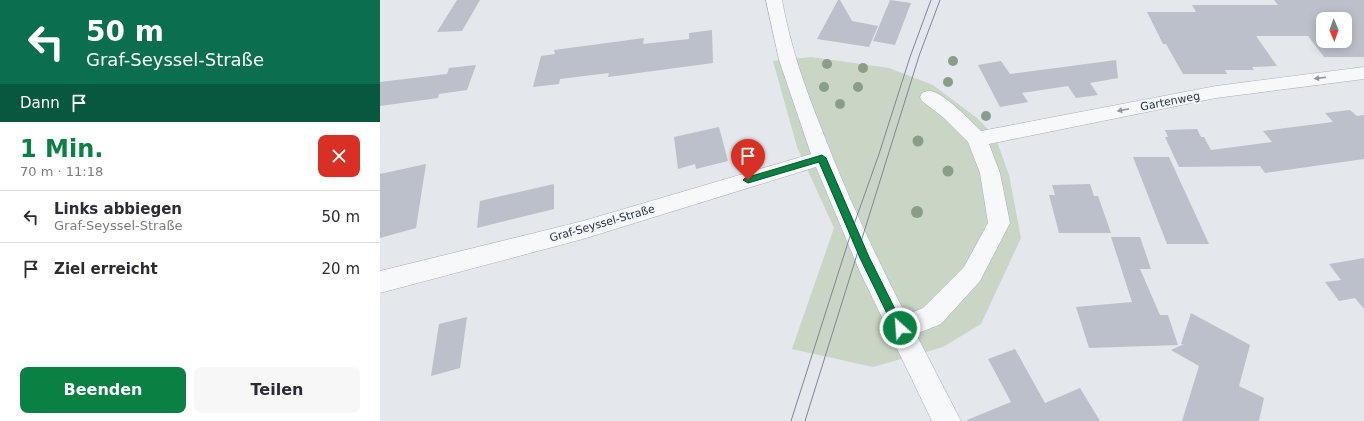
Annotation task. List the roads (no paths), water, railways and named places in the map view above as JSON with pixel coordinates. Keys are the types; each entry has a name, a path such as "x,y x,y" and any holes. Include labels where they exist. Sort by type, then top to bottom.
{"street":[{"path":"774,0 790,69 822,158 864,258 947,421"},
{"name":"Gartenweg","path":"977,139 1216,92 1364,73"},
{"path":"900,328 932,316 972,274 998,223 990,173 977,139 951,113 929,97"},
{"name":"Graf-Seyssel-Straße","path":"380,282 583,230 822,158"}],"tram line":[{"path":"791,421 852,230 879,154 910,57 931,0"},
{"path":"805,421 919,56 940,0"}]}
